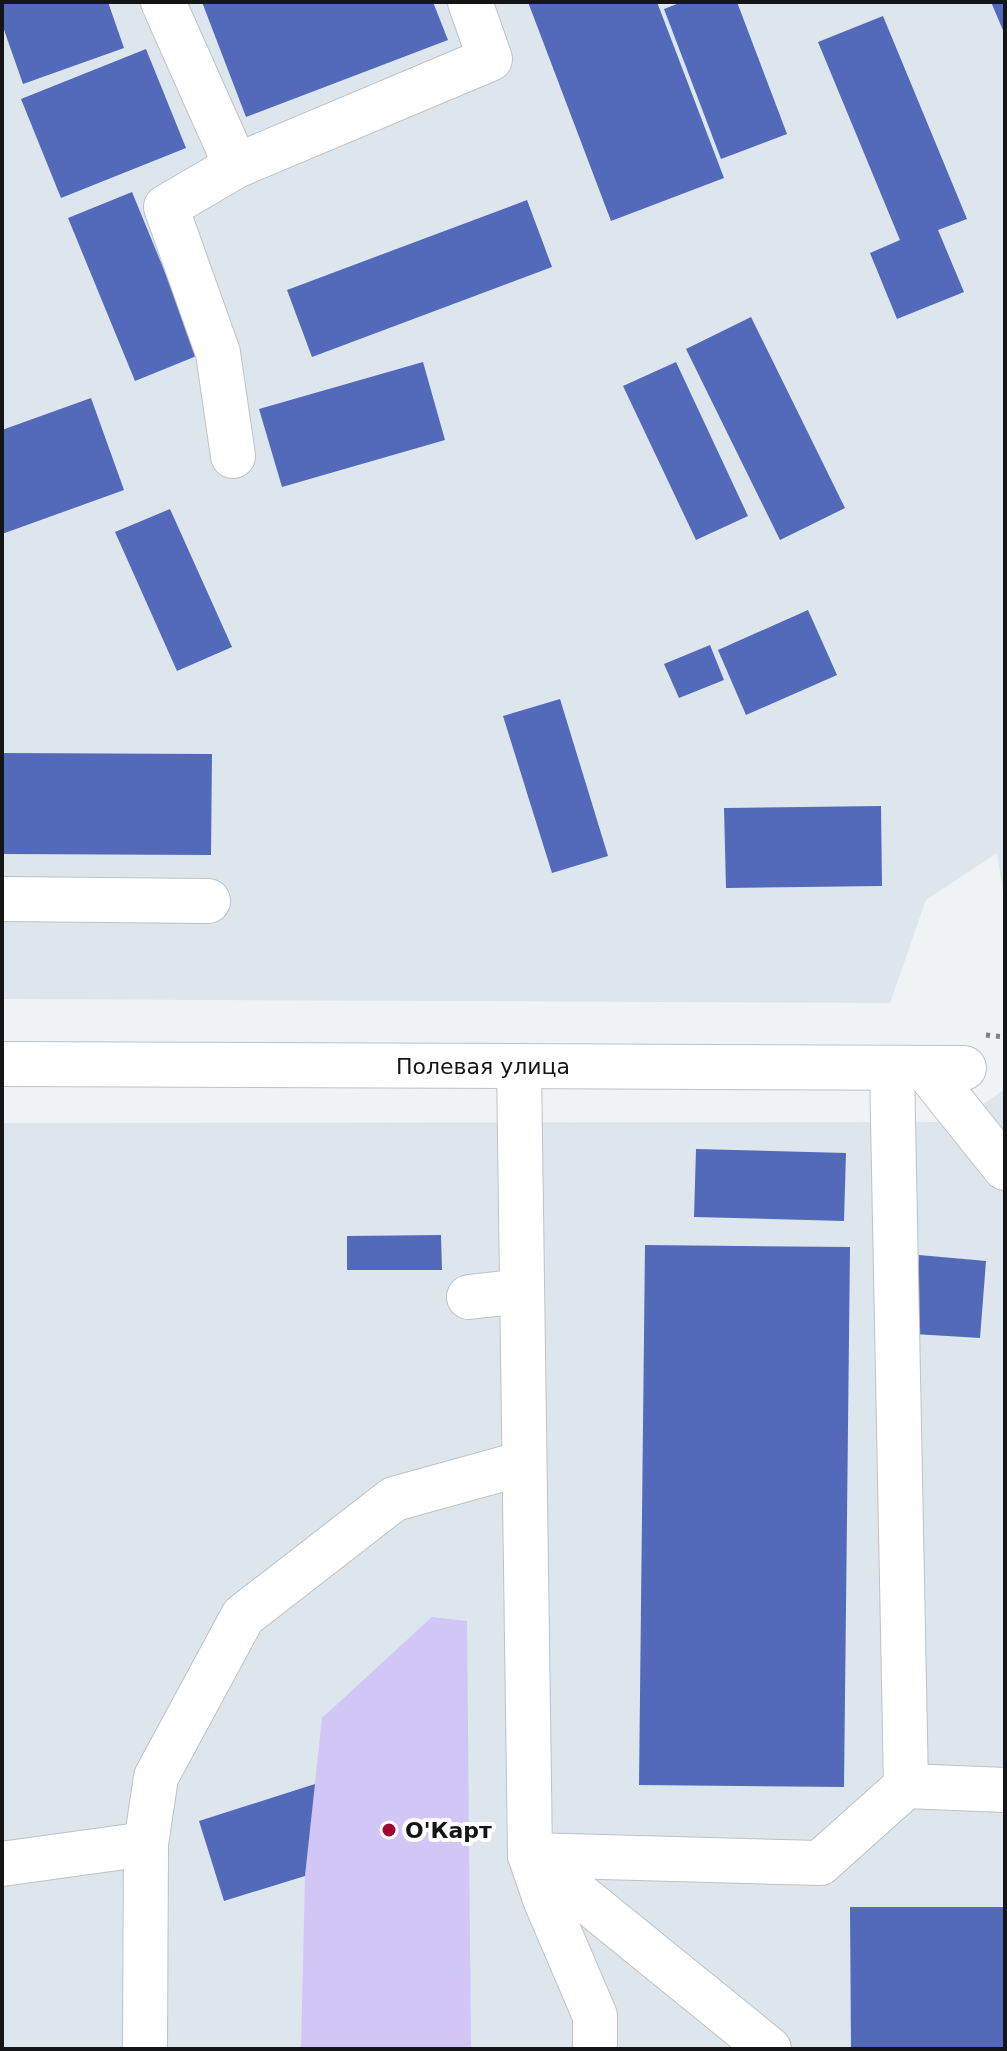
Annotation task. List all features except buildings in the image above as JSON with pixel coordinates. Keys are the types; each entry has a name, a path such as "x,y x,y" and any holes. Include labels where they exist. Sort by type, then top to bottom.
{"street":[{"path":"163,2 236,166"},
{"path":"233,456 218,353 166,207 236,166 490,59 470,2"},
{"path":"2,899 208,901"},
{"name":"Полевая улица","path":"2,1064 927,1068"},
{"path":"519,1066 530,1855 545,1899 595,2016 595,2049"},
{"path":"927,1068 1005,1168"},
{"path":"906,1786 927,1068"},
{"path":"469,1297 522,1291"},
{"path":"145,2049 146,1844 156,1777 243,1616 394,1499 524,1463"},
{"path":"530,1855 820,1863 906,1786 1005,1790"},
{"path":"2,1864 146,1844"},
{"path":"530,1855 769,2049"}],"shaded area":[{"path":"2,2 1005,2 1005,906 997,853 926,900 890,1003 2,999"},
{"path":"1005,1089 1005,2049 2,2049 2,1123 958,1122"},
{"name":"О'Карт","path":"432,1617 467,1621 471,2049 301,2049 305,1876 322,1718"}],"place":[{"name":"О'Карт","path":"389,1830"}]}
